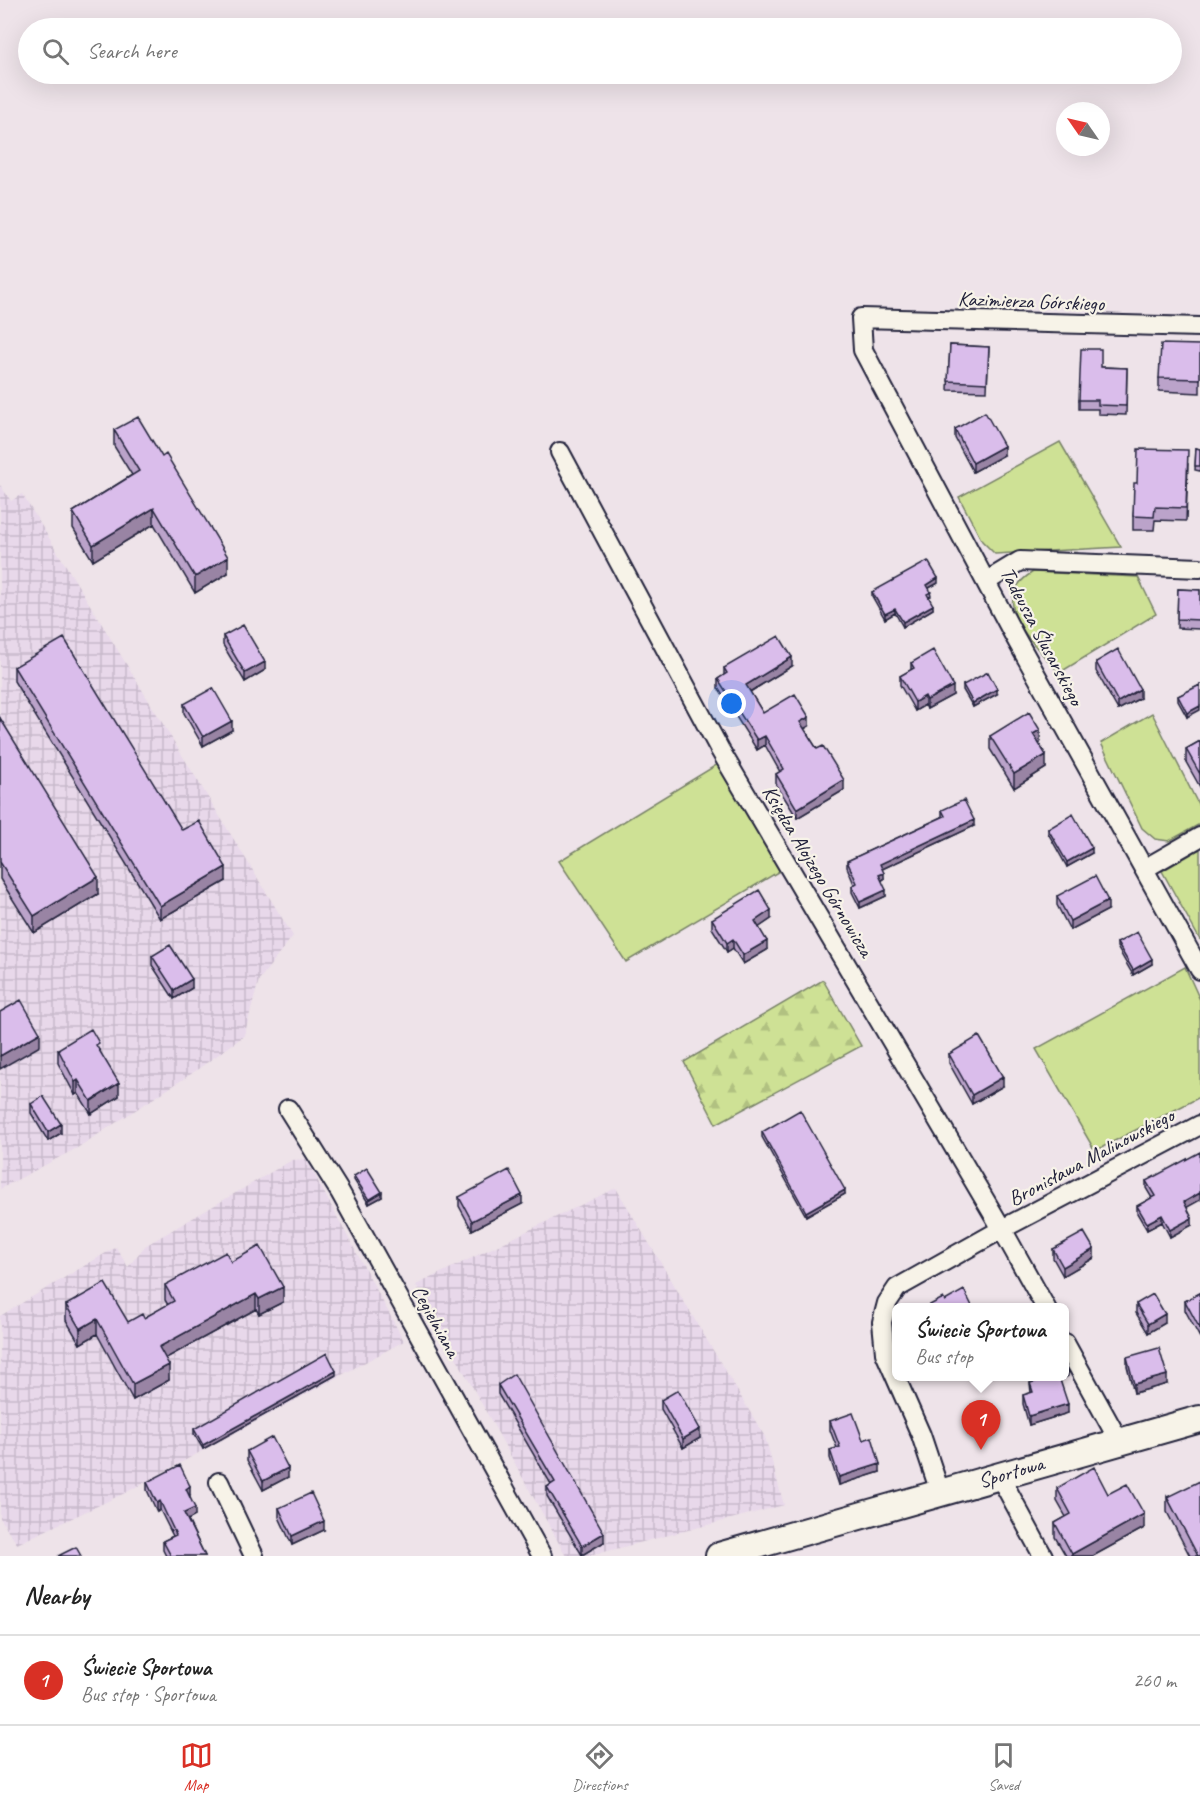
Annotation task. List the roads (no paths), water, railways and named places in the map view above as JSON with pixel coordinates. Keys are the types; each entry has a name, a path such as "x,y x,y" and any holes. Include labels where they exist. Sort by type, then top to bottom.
{"street":[{"name":"Kazimierza Górskiego","path":"861,318 1200,327"},
{"name":"Tadeusza Ślusarskiego","path":"861,318 863,350 1015,637 1200,970"},
{"name":"Księdza Alojzego Górnowicza","path":"560,452 720,750 1043,1303"},
{"path":"987,581 1020,561 1200,568"},
{"path":"1144,869 1200,837"},
{"name":"Cegielniana","path":"288,1109 340,1192 542,1556"},
{"name":"Bronisława Malinowskiego","path":"892,1369 885,1353 882,1322 887,1303 897,1288 1002,1229 1200,1125"},
{"path":"1069,1350 1119,1441"},
{"name":"Bronisława Malinowskiego","path":"897,1381 921,1435 940,1492"},
{"name":"Sportowa","path":"719,1556 1200,1419"},
{"path":"999,1476 1043,1556"},
{"path":"219,1482 254,1556"}],"place":[{"name":"Świecie Sportowa","path":"981,1450"}]}
